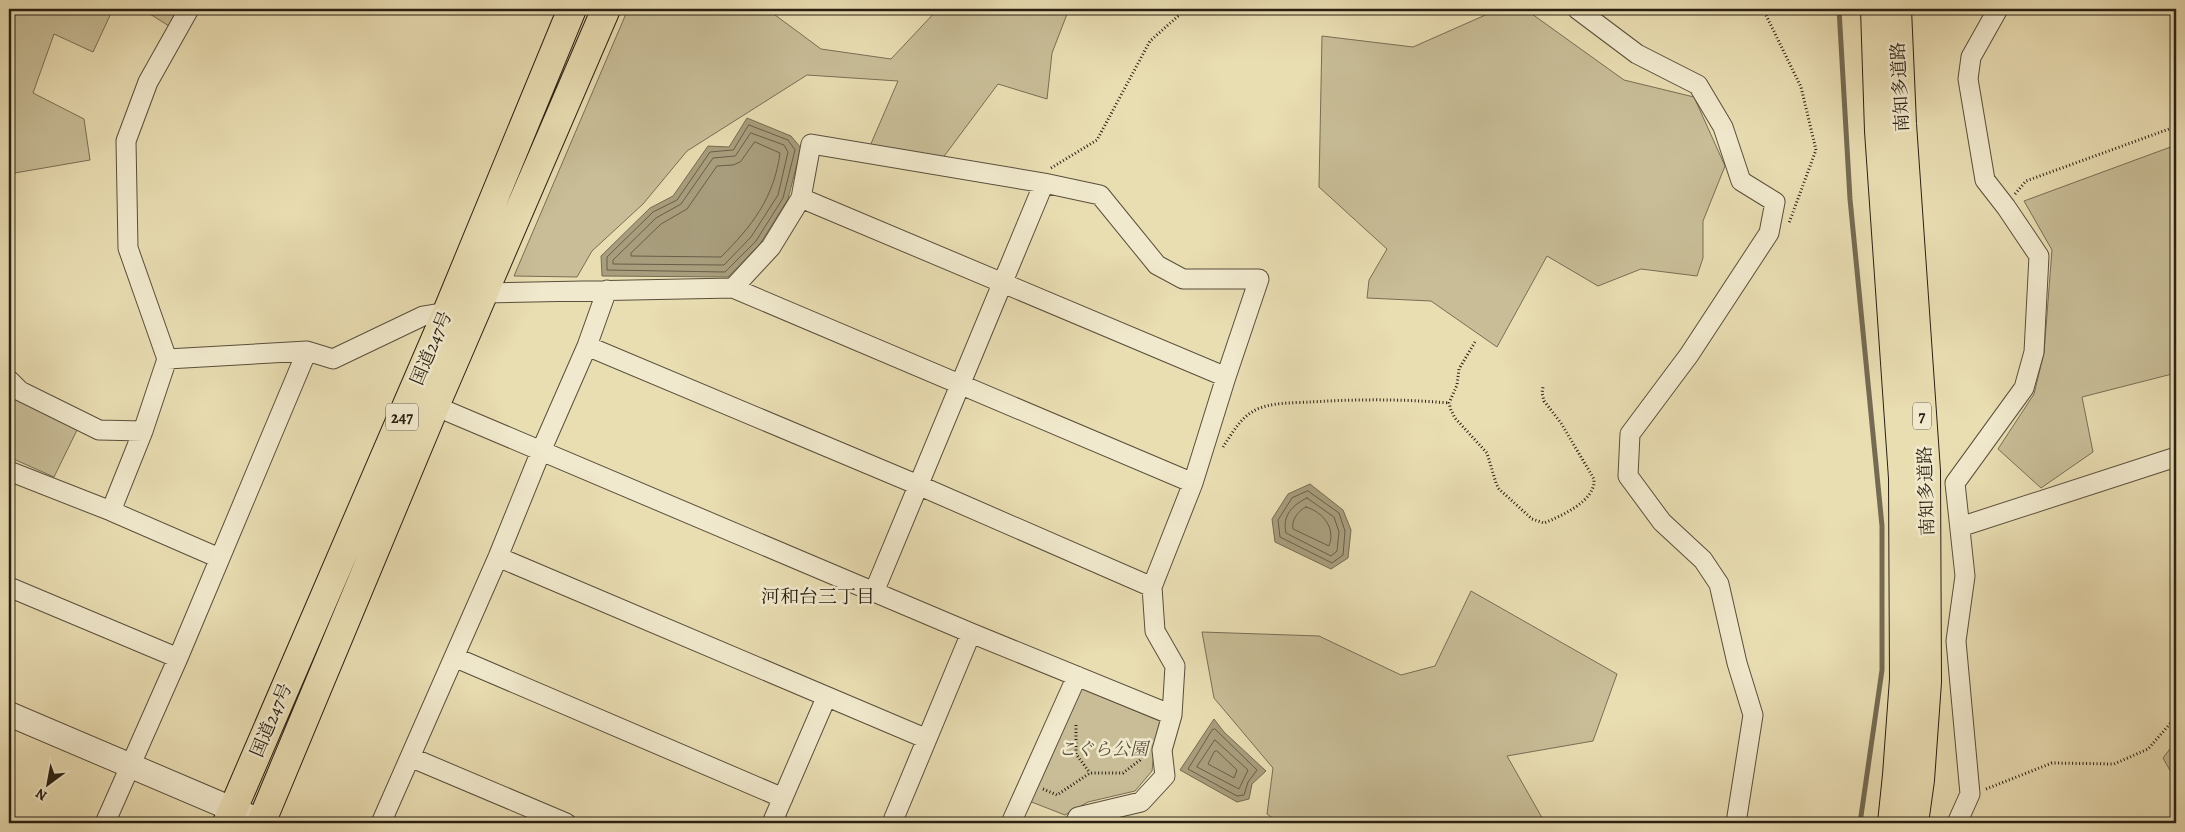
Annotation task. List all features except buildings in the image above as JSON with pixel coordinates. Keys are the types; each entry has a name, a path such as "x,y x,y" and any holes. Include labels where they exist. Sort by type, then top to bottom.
{"highway":[{"name":"国道247号","path":"230,816 447,312 572,9"},
{"name":"国道247号","path":"262,823 435,406 606,9"},
{"name":"南知多道路","path":"1875,9 1878,131 1903,478 1904,680 1898,775 1892,823"},
{"name":"南知多道路","path":"1897,9 1902,124 1926,471 1927,682 1920,780 1914,823"}],"street":[{"path":"110,511 143,432 167,359 128,248 126,141 148,82 189,9"},
{"path":"1577,9 1637,54 1698,85 1723,128 1741,181 1775,202 1769,233 1689,355 1630,434 1628,476 1662,522 1703,560 1719,584 1737,663 1753,715 1736,823"},
{"path":"1957,823 1970,794 1956,641 1964,576 1955,483 2024,388 2034,352 2039,256 2006,206 1984,180 1968,79 1971,57 1998,9"},
{"path":"733,288 771,248 801,198 812,144 1044,183 1100,195 1157,265 1183,279 1259,279 1226,377 1194,483 1152,586 1155,631 1175,666 1172,715 1162,750 1165,776 1141,802 1078,817 1075,823"},
{"path":"874,592 1044,183"},
{"path":"801,198 1226,377"},
{"path":"484,293 733,288 1194,483"},
{"path":"381,823 498,557 541,451 587,346 607,290"},
{"path":"167,359 307,351 333,359 423,316 447,312"},
{"path":"587,346 1152,586"},
{"path":"105,823 129,765 178,658 307,351"},
{"path":"9,380 20,392 99,430 143,432"},
{"path":"435,406 971,633 1172,715"},
{"path":"1960,527 2176,458"},
{"path":"9,471 110,511 220,558"},
{"path":"498,557 826,698 927,739"},
{"path":"9,587 178,658"},
{"path":"892,823 971,633"},
{"path":"454,657 782,798"},
{"path":"1012,823 1077,676"},
{"path":"772,823 826,698"},
{"path":"9,714 129,765 230,816 262,823"},
{"path":"410,757 566,823"}],"path":[{"path":"1044,183 1045,171 1097,140 1150,40 1186,9"},
{"path":"1763,9 1801,87 1816,150 1792,219 1786,227"},
{"path":"2006,206 2026,181 2169,129 2176,130"},
{"path":"1475,342 1459,369 1457,385 1449,403 1455,418 1488,453 1496,483 1500,490 1532,519 1544,523 1560,516 1580,503 1594,490 1595,485 1594,479 1561,423 1544,401 1543,387"},
{"path":"1222,449 1244,418 1253,411 1266,407 1289,403 1385,399 1449,403"},
{"path":"1970,794 2052,763 2114,764 2148,748 2176,717"},
{"path":"1076,725 1076,754 1090,773"},
{"path":"1029,784 1057,795 1090,773 1123,773 1140,760 1147,741"}],"green space":[{"path":"9,9 113,9 93,52 54,34 33,93 84,119 90,160 9,174"},
{"path":"142,9 181,9 169,26"},
{"path":"628,9 767,9 821,49 891,59 938,9 1069,9 1052,53 1047,99 998,84 942,159 870,146 898,81 807,75 687,151 643,204 592,251 577,277 514,276"},
{"path":"1499,9 1525,9 1624,80 1694,97 1725,166 1703,221 1703,258 1697,276 1641,269 1598,286 1547,256 1497,347 1431,301 1367,298 1369,280 1387,249 1319,187 1322,36 1413,47"},
{"path":"2176,145 2176,373 2082,397 2093,452 2041,488 1998,449 2034,394 2044,353 2052,250 2024,201"},
{"path":"9,393 78,428 54,477 9,457"},
{"path":"1471,591 1617,674 1593,741 1507,756 1545,823 1279,823 1267,814 1273,768 1214,698 1202,632 1319,636 1401,675 1435,666"},
{"name":"こぐら公園","path":"1083,689 1162,722 1155,743 1152,771 1135,791 1088,802 1065,815 1029,801 1076,690"},
{"path":"2176,741 2176,781 2163,758"}],"water":[{"path":"747,118 791,136 801,148 788,199 760,244 728,277 602,276 601,256 650,208 673,196 708,146 729,147"},
{"path":"1310,484 1343,510 1351,530 1348,558 1331,569 1275,542 1272,519 1288,494"},
{"path":"1214,719 1224,732 1266,771 1252,784 1249,799 1237,802 1180,770"}],"waterway":[{"path":"1839,9 1850,199 1882,526 1882,670 1860,823"}],"district":[{"name":"河和台三丁目","path":"818,596"}]}
